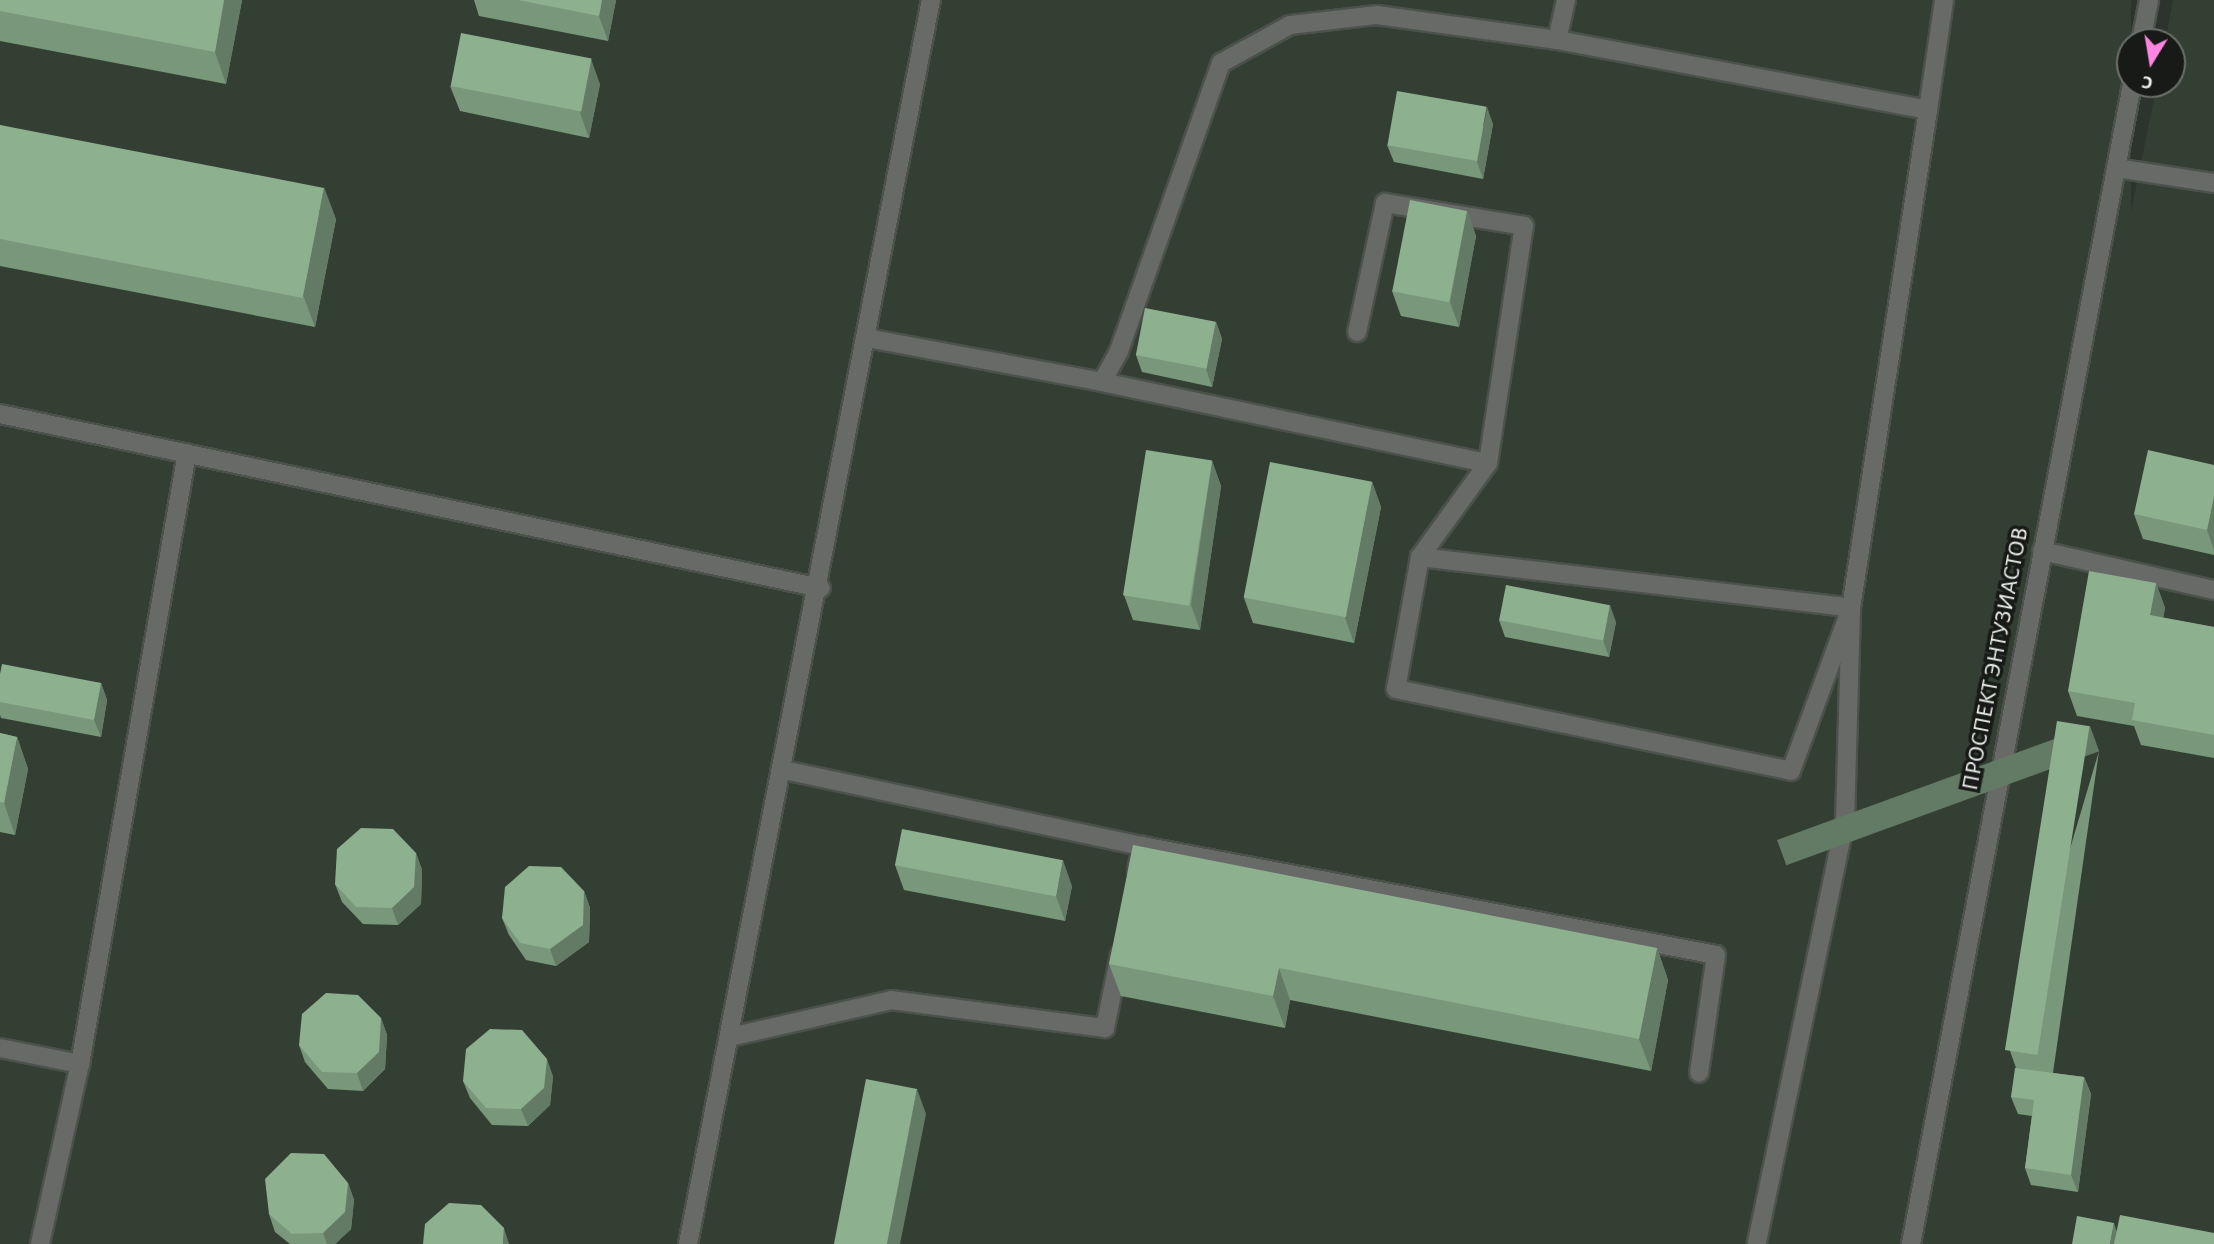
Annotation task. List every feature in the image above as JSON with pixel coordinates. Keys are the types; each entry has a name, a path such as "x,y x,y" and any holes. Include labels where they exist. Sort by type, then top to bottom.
{"street":[{"path":"688,1244 821,588 931,0"},
{"path":"1558,40 1566,0"},
{"path":"1757,1244 1845,821 1851,608 1944,0"},
{"path":"2144,28 2149,0"},
{"path":"1102,382 1119,351 1221,63 1290,25 1377,15 1558,40 1928,110"},
{"name":"ПРОСПЕКТ ЭНТУЗИАСТОВ","path":"1911,1244 2129,98"},
{"path":"2116,168 2214,183"},
{"path":"1357,332 1385,203 1524,226 1488,463 1420,557 1396,689 1791,771 1851,608"},
{"path":"867,338 1102,382 1488,463"},
{"path":"0,414 821,588"},
{"path":"40,1244 80,1064 187,453"},
{"path":"2042,551 2214,590"},
{"path":"1420,557 1851,608"},
{"path":"784,770 1142,846 1716,955 1699,1073"},
{"path":"1134,885 1142,846"},
{"path":"730,1037 891,1000 1105,1028 1124,937"},
{"path":"0,1048 80,1064"}],"shaded area":[{"path":"0,0 2131,0 2131,28 2116,28 2116,98 2131,98 2131,1244 0,1244"},
{"path":"2173,0 2214,0 2214,1244 1932,1244 2026,729 2154,98 2186,98 2186,28 2168,28"}],"building":[{"path":"0,0 224,0 215,52 0,11"},
{"path":"518,0 602,0 599,16"},
{"path":"461,33 592,58 581,111 451,86"},
{"path":"1397,91 1487,107 1477,161 1387,145"},
{"path":"0,125 324,188 303,298 0,239"},
{"path":"1410,200 1467,211 1449,302 1392,291"},
{"path":"1145,308 1216,322 1207,369 1136,355"},
{"path":"1146,450 1212,460 1189,606 1123,595"},
{"path":"2148,450 2214,465 2214,496 2207,530 2134,514"},
{"path":"1270,462 1372,482 1346,617 1244,597"},
{"path":"2089,571 2156,583 2150,615 2214,627 2214,735 2132,720 2135,703 2068,691"},
{"path":"1506,585 1610,605 1603,641 1499,620"},
{"path":"2,664 101,683 94,720 0,702"},
{"path":"2057,721 2090,726 2038,1055 2005,1050"},
{"path":"0,733 17,737 4,803 0,802"},
{"path":"361,828 393,829 416,853 414,887 392,908 356,907 335,884 337,849"},
{"path":"902,829 1063,860 1056,897 895,865"},
{"path":"1133,845 1657,948 1639,1039 1279,968 1273,996 1109,964"},
{"path":"529,866 561,867 584,891 583,925 550,949 520,943 502,918 505,887"},
{"path":"326,993 358,995 381,1018 379,1052 357,1073 322,1072 299,1045 302,1014"},
{"path":"490,1029 522,1030 547,1059 544,1088 521,1109 486,1108 463,1081 466,1049"},
{"path":"2015,1068 2084,1077 2071,1175 2025,1168 2034,1100 2011,1097"},
{"path":"866,1079 917,1089 887,1244 834,1244"},
{"path":"291,1153 324,1154 348,1183 345,1212 323,1233 292,1234 269,1214 265,1179"},
{"path":"449,1203 481,1205 504,1228 503,1244 423,1244 425,1224"},
{"path":"2120,1215 2214,1233 2214,1244 2114,1244"},
{"path":"2077,1216 2114,1223 2110,1244 2072,1244"}]}
